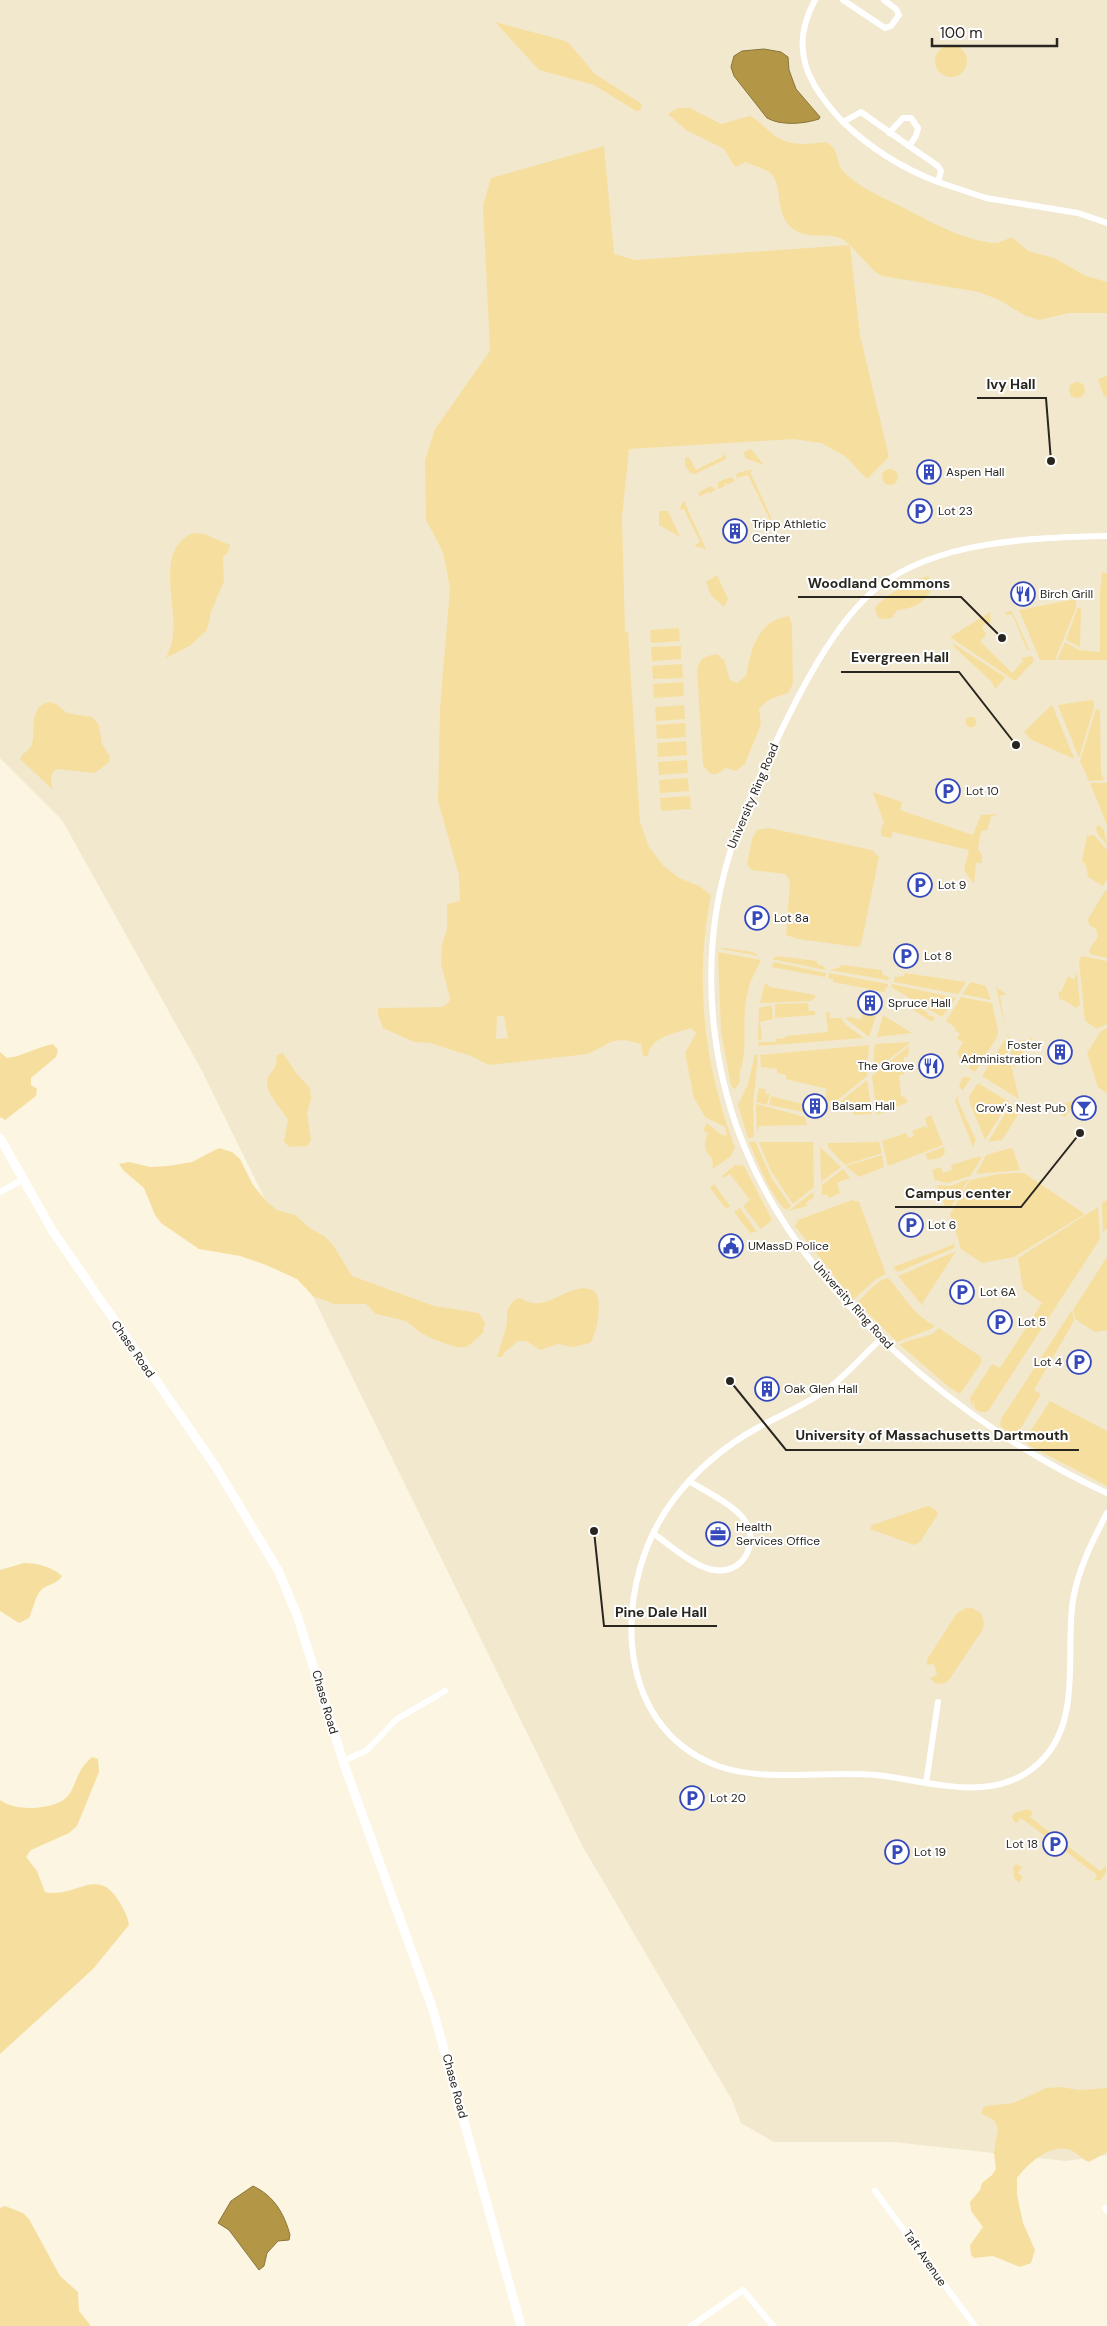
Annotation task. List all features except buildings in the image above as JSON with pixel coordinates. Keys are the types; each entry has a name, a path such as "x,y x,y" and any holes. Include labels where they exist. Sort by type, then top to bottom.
{"street":[{"path":"815,0 804,26 802,40 806,69 822,98 843,122 866,142 901,165 938,182 986,198 1078,213 1107,223"},
{"path":"843,0 885,28 890,26 899,15 896,9 884,0"},
{"path":"843,122 861,112 938,166 941,171 938,182"},
{"path":"889,133 903,118 910,118 918,128 916,136 909,146"},
{"name":"University Ring Road","path":"1107,536 1010,543 944,554 903,571 870,594 841,627 781,731 744,812 727,862 714,925 712,994 719,1059 735,1120 754,1169 780,1216 831,1283 882,1338 927,1380 989,1426 1036,1457 1107,1493"},
{"name":"Chase Road","path":"0,1138 22,1180 78,1270 216,1468 278,1570 313,1662 343,1761 433,2010 521,2326"},
{"path":"0,1192 22,1180"},
{"path":"882,1338 827,1389 735,1441 712,1459 672,1501 654,1534 636,1584 633,1600 631,1629 634,1659 640,1687 648,1704 658,1720 675,1739 716,1765 740,1772 756,1774 855,1773 926,1783 975,1787 1009,1782 1033,1768 1046,1756 1064,1724 1071,1615 1076,1587 1083,1566 1107,1512"},
{"path":"654,1534 709,1569 720,1571 732,1568 745,1557 750,1546 750,1534 743,1518 690,1481"},
{"path":"343,1761 366,1751 397,1719 444,1691"},
{"path":"926,1783 938,1702"},
{"name":"Taft Avenue","path":"875,2191 974,2326"},
{"path":"691,2326 743,2290 773,2326"}],"shaded area":[{"path":"0,0 1107,0 1107,2155 1066,2161 893,2142 774,2142 741,2123 732,2100 583,1847 202,1071 62,820 0,758"},
{"path":"495,22 569,43 595,74 642,104 641,110 636,111 594,85 539,70"},
{"path":"951,45 957,46 962,50 966,55 966,67 962,72 957,76 951,77 945,76 940,72 936,67 935,61 936,55 940,50 945,46"},
{"path":"764,49 781,52 788,57 789,70 796,89 820,117 819,119 793,123 773,121 767,118 734,76 731,67 734,56 742,51"},
{"path":"678,108 690,108 721,124 750,116 775,136 788,142 800,144 826,142 834,149 845,173 873,193 958,234 992,243 1013,238 1028,251 1054,258 1086,276 1107,282 1107,313 1069,313 1039,320 1026,316 999,300 979,292 882,276 874,271 843,240 829,236 807,235 793,229 787,224 781,210 776,182 770,173 746,162 735,167 724,149 686,130 668,114"},
{"path":"604,146 614,254 635,260 850,245 860,335 889,457 867,479 845,456 821,443 793,439 629,449 622,517 625,632 628,632 640,822 649,847 663,865 679,878 699,886 711,895 703,959 705,1023 716,1086 735,1147 731,1156 713,1169 712,1158 705,1146 708,1133 703,1130 707,1123 720,1134 727,1136 725,1127 705,1117 694,1098 685,1053 696,1033 691,1028 658,1040 650,1049 648,1056 643,1056 641,1044 625,1040 613,1041 588,1054 489,1065 471,1056 430,1043 414,1042 383,1028 378,1015 378,1008 442,1007 449,1002 450,998 441,964 442,944 447,929 447,904 460,901 459,875 438,801 440,709 450,588 443,552 426,520 425,460 435,429 490,351 483,206 491,178","holes":["497,1016 504,1016 508,1038 496,1039"]},
{"path":"1107,376 1107,396 1104,397 1098,379"},
{"path":"1077,382 1083,384 1085,390 1083,396 1077,398 1071,396 1069,390 1071,384"},
{"path":"751,449 764,465 745,458 744,452"},
{"path":"722,451 726,459 695,474 690,473 685,465 685,458 689,457 696,470 724,456"},
{"path":"754,469 750,472 772,519 770,520 748,475 736,478 737,473"},
{"path":"890,469 896,471 898,477 896,483 890,485 884,483 882,477 884,471"},
{"path":"731,477 735,481 728,484 724,483 725,486 718,489 718,482"},
{"path":"711,486 716,490 699,497 699,492"},
{"path":"684,500 706,549 694,546 700,542 684,509 679,510"},
{"path":"659,511 668,511 680,537 659,525"},
{"path":"193,533 204,534 230,545 228,552 223,557 224,581 211,612 207,630 191,645 166,658 172,642 174,623 170,579 171,565 174,552 181,541"},
{"path":"1102,572 1107,574 1107,660 1057,660 1065,642 1079,650 1100,652"},
{"path":"717,575 728,599 724,607 711,595 706,582"},
{"path":"928,576 932,581 931,588 921,602 910,608 897,610 892,618 881,619 877,616 875,608 885,598 906,584"},
{"path":"1076,599 1076,608 1055,660 1040,660 1019,610"},
{"path":"1078,607 1081,609 1080,647 1066,640"},
{"path":"1012,611 1029,649 1027,650 1012,614 1006,615 1006,612"},
{"path":"990,612 991,622 982,626 986,635 980,641 1012,673 1023,661 1021,658 1032,656 1034,661 1015,681 950,637"},
{"path":"789,616 792,625 793,684 788,693 770,699 759,708 761,724 745,764 736,771 726,768 717,774 710,774 703,765 697,670 701,660 717,654 724,660 730,680 737,683 746,676 753,646 763,630 778,619"},
{"path":"679,628 680,641 651,643 650,630"},
{"path":"954,644 1005,678 995,689 992,682 953,646"},
{"path":"681,646 681,659 652,661 651,647"},
{"path":"682,664 683,678 653,679 652,666"},
{"path":"683,682 684,696 654,698 653,684"},
{"path":"1094,701 1094,707 1079,758 1058,705"},
{"path":"49,702 56,704 67,713 92,717 99,725 102,744 110,756 109,762 95,773 56,769 51,776 52,789 20,759 32,744 35,714 42,705"},
{"path":"684,705 685,719 656,721 655,707"},
{"path":"1052,705 1074,759 1030,739 1024,732"},
{"path":"1096,709 1100,710 1101,773 1104,780 1089,781 1080,761"},
{"path":"969,717 973,717 976,722 975,726 969,727 966,724 966,720"},
{"path":"685,723 686,737 657,739 656,725"},
{"path":"686,741 687,755 658,757 657,743"},
{"path":"687,760 688,773 659,775 658,762"},
{"path":"688,778 689,791 660,793 659,780"},
{"path":"1090,783 1107,783 1107,825"},
{"path":"873,792 902,802 900,810 973,835 981,815 998,814 991,817 987,830 981,831 978,849 982,856 982,863 976,863 974,884 964,870 969,850 893,832 891,838 881,836 881,828 884,823"},
{"path":"690,796 691,809 661,811 660,798"},
{"path":"1099,825 1104,830 1107,845 1097,833 1096,827"},
{"path":"769,828 872,850 879,857 861,945 857,947 798,939 786,935 790,882 786,874 752,870 747,865 752,839 757,830"},
{"path":"1094,835 1107,850 1107,879 1103,886 1088,877 1086,865 1082,861 1087,836"},
{"path":"1105,891 1107,891 1107,958 1090,954 1089,950 1098,937 1096,929 1089,925 1088,919"},
{"path":"720,949 753,952 759,956"},
{"path":"718,952 761,960 750,984 747,997 743,1060 740,1082 735,1089 731,1086 721,1031"},
{"path":"777,956 817,961 817,964 825,967 825,970 772,959"},
{"path":"1082,956 1107,961 1107,1024 1097,1029 1085,1021 1079,961"},
{"path":"774,962 826,973 825,977 771,967"},
{"path":"841,965 882,970 882,974 890,978 887,980 830,970"},
{"path":"1077,972 1080,1005 1076,1008 1062,999 1060,1000 1058,991 1061,992 1068,976 1074,980"},
{"path":"829,973 888,985 884,992 833,982 833,979 828,978"},
{"path":"905,973 966,982 958,994 894,982 895,977 904,976"},
{"path":"971,982 986,986 991,1000 962,994"},
{"path":"765,983 770,987 815,995 815,998 810,1001 760,1003"},
{"path":"892,984 956,998 942,1017 891,987"},
{"path":"996,987 1006,994 1000,996 1006,1031"},
{"path":"961,997 992,1003 998,1031 997,1037 975,1072 970,1069 968,1058 967,1063 963,1056 964,1059 962,1061 957,1053 963,1042 957,1039 960,1034 955,1030 956,1028 946,1021"},
{"path":"908,1001 928,1013 927,1015 935,1017 932,1022 906,1005"},
{"path":"808,1003 809,1011 815,1011 815,1015 775,1018 775,1004"},
{"path":"772,1005 773,1019 760,1022 762,1039 758,1040 759,1008"},
{"path":"867,1010 877,1013 869,1037 845,1018 851,1017 860,1020 863,1012"},
{"path":"830,1012 830,1018 841,1018 846,1025 864,1038 759,1046 758,1042 776,1042 776,1039 785,1038 786,1036 828,1032 826,1013"},
{"path":"883,1015 912,1033 877,1037"},
{"path":"1107,1028 1107,1093 1098,1087 1087,1053 1101,1031"},
{"path":"1007,1033 1011,1043 1033,1038 1014,1068"},
{"path":"1005,1039 1019,1099 982,1076"},
{"path":"910,1043 872,1072 875,1044"},
{"path":"53,1044 58,1050 56,1057 31,1078 31,1085 37,1089 36,1096 5,1120 0,1117 0,1052 7,1058"},
{"path":"869,1045 867,1076 834,1103 827,1101 826,1110 823,1109 827,1089 786,1079 786,1075 777,1073 777,1069 761,1067 760,1055"},
{"path":"909,1046 908,1057 904,1057 904,1075 899,1075 901,1096 905,1097 908,1102 877,1115 872,1076"},
{"path":"283,1053 296,1073 310,1088 311,1099 307,1113 311,1140 307,1146 289,1147 284,1141 288,1120 267,1086 269,1075 276,1066 277,1055"},
{"path":"755,1054 758,1055 753,1105 754,1137 748,1138 738,1105 748,1084"},
{"path":"962,1078 971,1078 963,1090 959,1087"},
{"path":"867,1080 872,1114 854,1115 853,1108 837,1104"},
{"path":"978,1083 1009,1102 985,1140 969,1101 969,1096"},
{"path":"759,1088 766,1089 765,1093 770,1094 767,1105 756,1102"},
{"path":"959,1095 958,1101 976,1140 973,1147 955,1101"},
{"path":"771,1096 810,1106 810,1109 805,1107 804,1112 769,1105"},
{"path":"1077,1100 1065,1117 1060,1114 1058,1105"},
{"path":"756,1104 805,1117 807,1125 759,1126 757,1135"},
{"path":"1011,1104 1021,1105 1022,1109 1002,1140 988,1142"},
{"path":"931,1115 943,1145 888,1166 882,1141 906,1133 909,1138 914,1136 912,1131 925,1126 928,1130 925,1118"},
{"path":"755,1141 772,1179 791,1206 786,1210 775,1197 760,1168 749,1142"},
{"path":"759,1142 813,1142 814,1187 793,1204 771,1171"},
{"path":"879,1142 882,1153 845,1165 828,1147 828,1143"},
{"path":"820,1147 841,1167 821,1182"},
{"path":"944,1147 945,1153 940,1158 928,1160 925,1154"},
{"path":"219,1148 232,1152 240,1159 253,1185 267,1202 277,1210 295,1215 311,1229 324,1236 333,1245 352,1276 434,1306 479,1313 485,1323 483,1333 467,1347 456,1347 421,1333 406,1321 376,1314 366,1304 334,1304 313,1296 297,1279 266,1265 240,1256 199,1249 161,1223 155,1215 144,1188 123,1170 119,1164 129,1162 150,1167 168,1166 192,1162"},
{"path":"1010,1148 1013,1149 1020,1170 976,1174 986,1155"},
{"path":"882,1155 884,1167 859,1177 846,1166"},
{"path":"980,1156 981,1159 970,1176 948,1183 935,1180 932,1170 941,1167 943,1173 952,1170 951,1165"},
{"path":"735,1165 744,1166 772,1220 761,1229 743,1206 750,1200 730,1174 723,1178 722,1176"},
{"path":"843,1169 850,1178 837,1183 840,1193 829,1198 827,1195 822,1195 822,1185"},
{"path":"1024,1173 1085,1214 1014,1257 982,1263 961,1249 950,1214 970,1180 998,1174"},
{"path":"969,1179 951,1207 946,1209 937,1185 950,1186"},
{"path":"714,1184 730,1206 726,1209 710,1188"},
{"path":"813,1192 814,1197 806,1203 807,1206 788,1211"},
{"path":"852,1200 859,1202 886,1274 876,1279 853,1300 795,1226 798,1220"},
{"path":"1107,1200 1107,1228 1103,1233 1102,1203"},
{"path":"1098,1207 1100,1239 990,1408 987,1412 980,1412 975,1409 973,1400 972,1407 970,1398 992,1364 1000,1368 1042,1303 1023,1289 1018,1258"},
{"path":"740,1208 757,1232 750,1233 734,1212"},
{"path":"955,1244 954,1248 898,1272 893,1267"},
{"path":"956,1251 922,1304 927,1308 922,1305 898,1276"},
{"path":"1107,1257 1107,1330 1095,1332 1075,1319 1073,1310"},
{"path":"888,1278 914,1309 926,1321 935,1326 933,1328 897,1342 859,1304 859,1301 872,1287"},
{"path":"583,1288 595,1292 599,1303 597,1326 590,1343 572,1347 558,1344 540,1350 526,1341 518,1341 502,1357 497,1357 507,1324 507,1310 514,1300 520,1298 529,1302 544,1302"},
{"path":"1072,1310 1074,1321 1034,1390 1041,1394 1018,1433 1011,1434 1000,1426 1001,1419"},
{"path":"939,1328 981,1357 981,1363 960,1394 949,1387 900,1345 931,1334"},
{"path":"1050,1401 1107,1431 1107,1486 1028,1445 1026,1438"},
{"path":"928,1506 936,1510 938,1514 920,1542 914,1545 870,1529 872,1525"},
{"path":"24,1563 44,1566 62,1576 42,1589 29,1618 19,1623 0,1611 0,1570"},
{"path":"966,1608 972,1608 981,1613 984,1622 983,1629 949,1680 943,1684 935,1683 930,1678 937,1675 934,1664 926,1665 928,1658 957,1613"},
{"path":"92,1757 98,1759 99,1772 77,1826 69,1833 31,1850 26,1857 37,1871 45,1892 56,1893 94,1884 102,1885 110,1890 118,1900 129,1925 93,1969 0,2054 0,1800 12,1806 30,1808 50,1806 61,1802 68,1796 79,1774"},
{"path":"1027,1809 1033,1812 1030,1817 1100,1871 1106,1866 1106,1872 1101,1880 1094,1881 1097,1875 1021,1818 1017,1823 1014,1821 1012,1817 1015,1813"},
{"path":"1016,1864 1022,1867 1018,1873 1023,1877 1019,1883 1014,1878 1013,1867"},
{"path":"1061,2087 1079,2090 1107,2088 1107,2152 1089,2162 1068,2149 1053,2150 1039,2157 1017,2178 1017,2195 1023,2223 1035,2250 1031,2263 1020,2267 993,2256 974,2258 971,2255 970,2245 983,2227 971,2211 970,2202 980,2190 982,2183 996,2169 994,2153 998,2129 994,2120 982,2114 982,2110 985,2106 1013,2103 1046,2088"},
{"path":"253,2186 267,2195 277,2206 285,2219 290,2235 289,2240 278,2241 267,2253 264,2266 259,2270 229,2230 218,2223 231,2201"},
{"path":"5,2206 23,2213 29,2219 60,2276 78,2292 79,2311 91,2326 0,2326 0,2208"}],"place":[{"name":"Ivy Hall","path":"1051,461"},
{"name":"Aspen Hall","path":"929,472"},
{"name":"Lot 23","path":"920,511"},
{"name":"Tripp Athletic Center","path":"735,531"},
{"name":"Birch Grill","path":"1023,594"},
{"name":"Woodland Commons","path":"1002,638"},
{"name":"Evergreen Hall","path":"1016,745"},
{"name":"Lot 10","path":"948,791"},
{"name":"Lot 9","path":"920,885"},
{"name":"Lot 8a","path":"757,918"},
{"name":"Lot 8","path":"906,956"},
{"name":"Spruce Hall","path":"870,1003"},
{"name":"Foster Administration","path":"1060,1052"},
{"name":"The Grove","path":"931,1066"},
{"name":"Balsam Hall","path":"815,1106"},
{"name":"Crow's Nest Pub","path":"1084,1108"},
{"name":"Campus center","path":"1080,1133"},
{"name":"Lot 6","path":"911,1225"},
{"name":"UMassD Police","path":"731,1246"},
{"name":"Lot 6A","path":"962,1292"},
{"name":"Lot 5","path":"1000,1322"},
{"name":"Lot 4","path":"1079,1362"},
{"name":"University of Massachusetts Dartmouth","path":"730,1381"},
{"name":"Oak Glen Hall","path":"767,1389"},
{"name":"Pine Dale Hall","path":"594,1531"},
{"name":"Health Services Office","path":"718,1534"},
{"name":"Lot 20","path":"692,1798"},
{"name":"Lot 18","path":"1055,1844"},
{"name":"Lot 19","path":"897,1852"}]}
